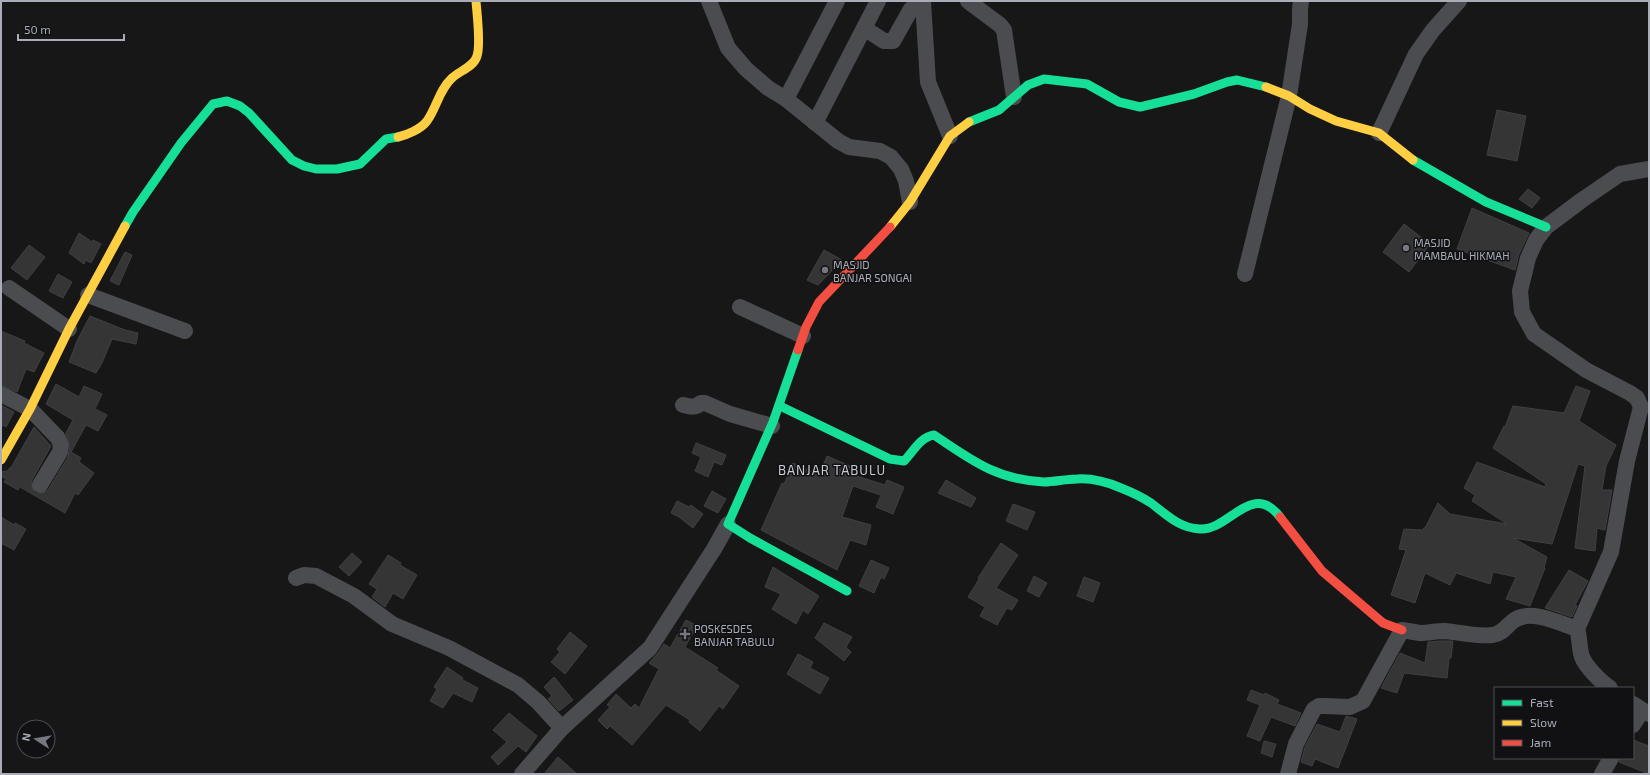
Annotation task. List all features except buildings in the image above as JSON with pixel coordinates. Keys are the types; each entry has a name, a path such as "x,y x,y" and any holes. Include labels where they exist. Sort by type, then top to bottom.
{"street":[{"path":"1,460 30,409 69,329 132,212 181,143 213,104 227,101 240,106 249,113 292,160 304,166 316,169 337,170 360,164 386,138 401,136 419,128 427,121 444,87 452,78 474,62 477,56 478,47 476,1"},
{"path":"709,1 728,48 746,69 768,88 786,99 838,142 849,148 880,151 891,157 901,169 906,181 910,202"},
{"path":"786,99 837,1"},
{"path":"815,123 878,1"},
{"path":"968,1 1000,25 1004,30 1014,97"},
{"path":"1245,274 1289,96 1302,1"},
{"path":"1379,133 1416,54 1433,30 1459,1"},
{"path":"864,28 884,41 893,41 911,8 919,2 923,2 928,82 950,136"},
{"path":"522,774 562,728 650,648 714,549 728,524 762,452 780,406 803,336 812,314 819,302 896,221 910,202 950,136 970,121 999,110 1028,85 1044,79 1088,84 1119,102 1140,107 1194,94 1237,80 1263,86 1289,96 1310,109 1336,121 1379,133 1407,157 1486,202 1546,227"},
{"path":"1609,687 1602,682 1583,659 1577,629 1611,552 1627,461 1641,407 1637,398 1630,393 1586,370 1534,334 1522,312 1520,291 1528,258 1536,240 1546,227 1620,174 1649,169"},
{"path":"9,288 69,329"},
{"path":"88,295 185,331"},
{"path":"740,307 803,336"},
{"path":"1,394 30,409 58,438 61,445 60,452 40,485"},
{"path":"684,405 691,407 698,405 701,402 730,414 772,426"},
{"path":"780,406 890,460 904,461 925,438 930,435 934,435 998,474 1042,482 1062,482 1072,479 1103,482 1134,494 1153,505 1171,521 1181,526 1204,530 1221,522 1246,506 1261,504 1269,506 1275,510 1322,571 1383,623 1402,630 1420,633 1443,631 1486,636 1504,631 1512,622 1520,617 1527,616 1545,618 1577,629"},
{"path":"728,524 750,538 848,591"},
{"path":"296,578 304,575 316,576 354,596 392,624 449,648 518,685 538,702 562,728"},
{"path":"1288,774 1296,744 1314,709 1319,706 1350,707 1363,701 1402,630"},
{"path":"1634,722 1641,710"},
{"path":"1602,774 1610,759"}],"traffic: fast":[{"path":"969,122 999,110 1028,85 1044,79 1087,84 1119,102 1140,107 1194,94 1237,80 1266,87"},
{"path":"125,226 181,143 213,104 227,101 240,106 249,113 292,160 304,166 316,169 337,169 360,164 386,139 398,137"},
{"path":"1413,160 1486,202 1546,227"},
{"path":"798,350 773,422 728,524 750,538 847,591"},
{"path":"780,406 890,459 904,461 917,445 929,436 934,435 960,453 998,473 1027,480 1044,482 1068,479 1083,479 1105,482 1140,497 1179,523 1193,528 1211,528 1250,505 1260,504 1270,507 1280,517"}],"traffic: slow":[{"path":"398,137 421,127 427,121 441,93 448,83 455,75 470,66 475,60 479,44 476,1"},
{"path":"1266,87 1289,96 1310,109 1336,121 1379,133 1413,160"},
{"path":"890,227 910,202 950,136 969,122"},
{"path":"1,460 30,409 69,329 125,226"}],"traffic: jam":[{"path":"798,350 806,327 819,302 890,227"},
{"path":"1280,517 1322,571 1383,623 1402,630"}],"place":[{"name":"MASJID MAMBAUL HIKMAH","path":"1406,248"},
{"name":"MASJID BANJAR SONGAI","path":"825,270"},
{"name":"POSKESDES BANJAR TABULU","path":"685,634"}],"district":[{"name":"BANJAR TABULU","path":"832,470"}]}
